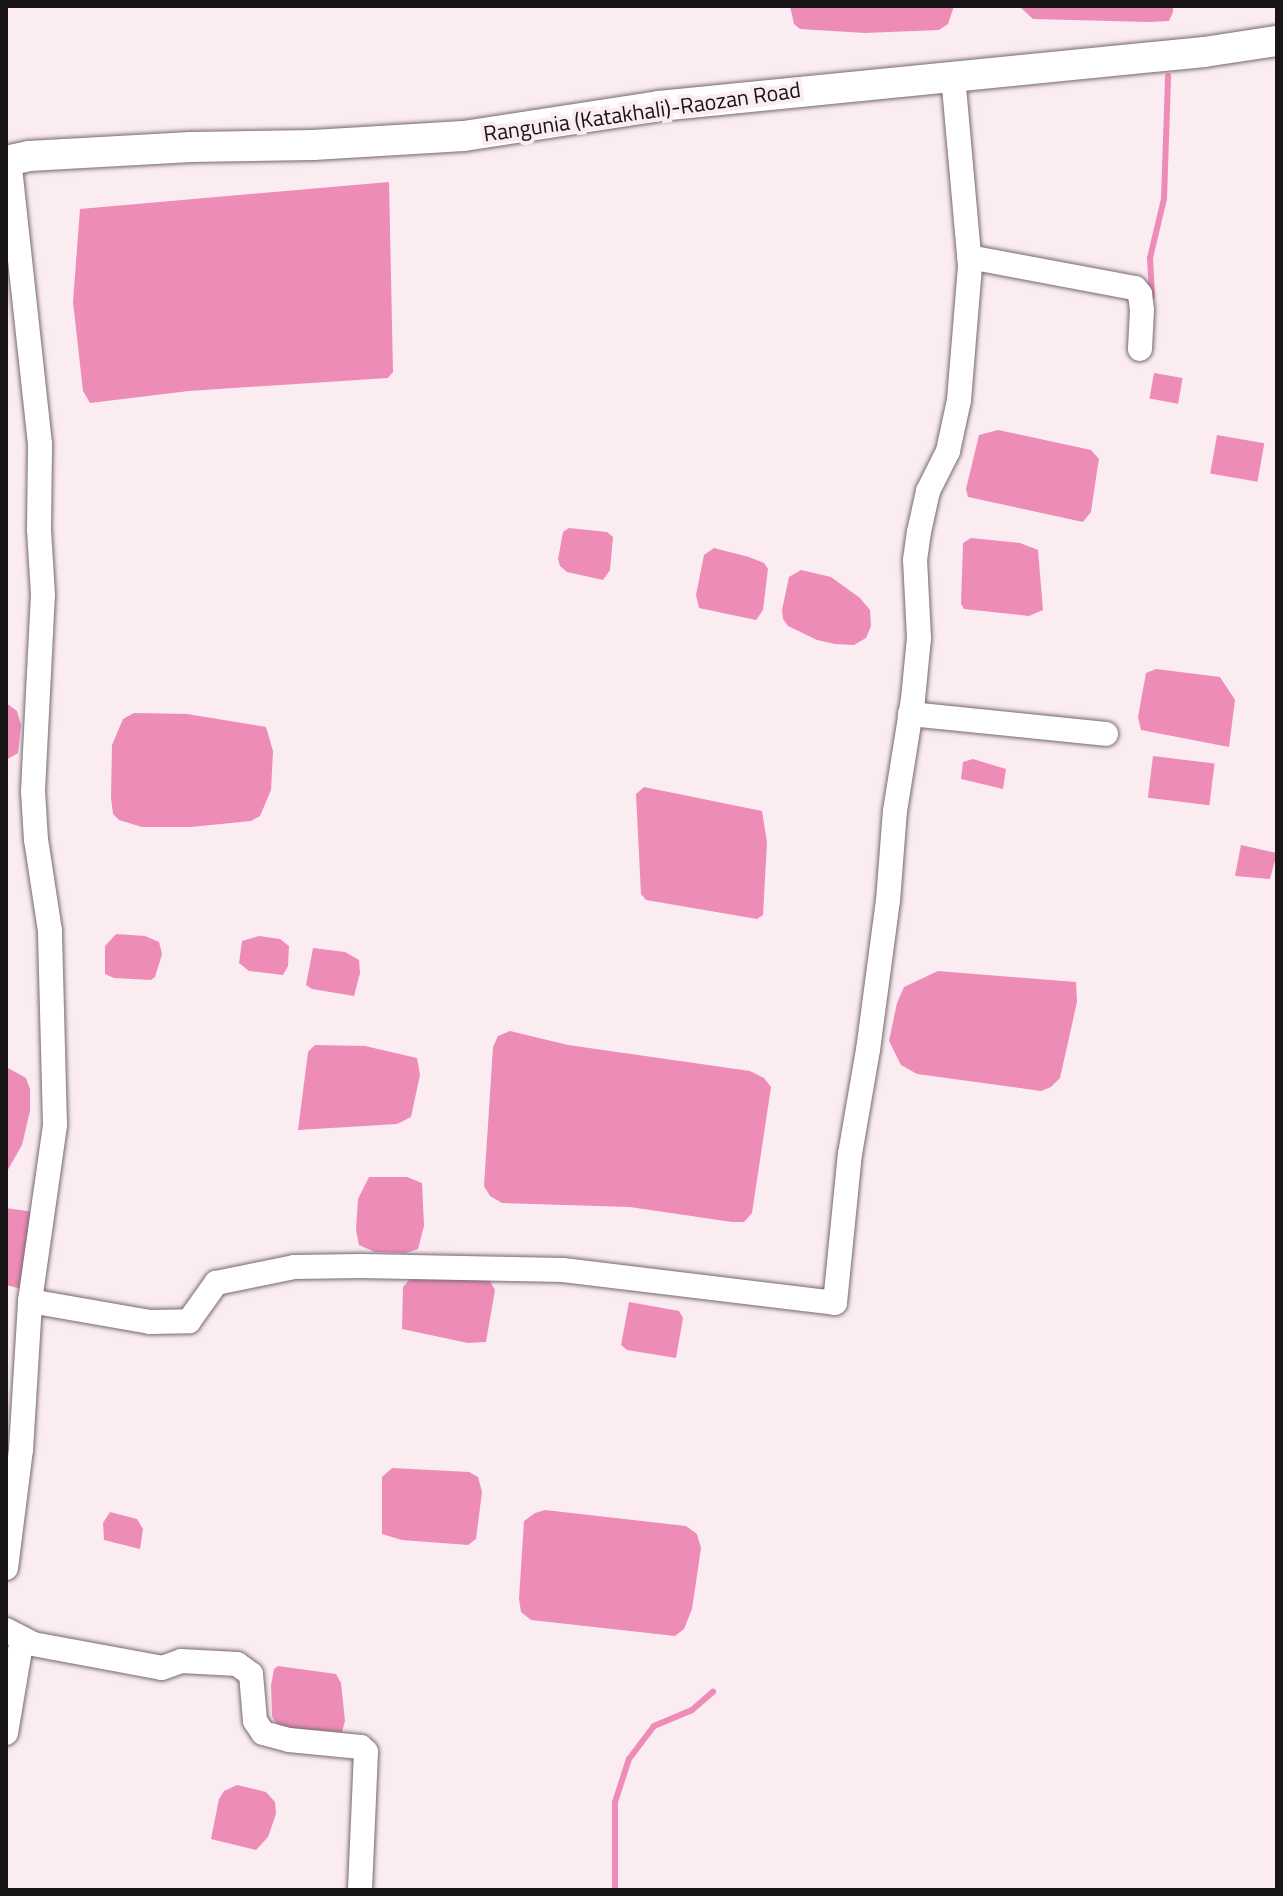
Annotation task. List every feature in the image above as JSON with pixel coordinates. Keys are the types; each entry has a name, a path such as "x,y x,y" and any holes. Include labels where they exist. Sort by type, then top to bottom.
{"main road":[{"name":"Rangunia (Katakhali)-Raozan Road","path":"7,161 191,147 386,143 464,136 645,108 1204,52 1277,41"}],"street":[{"path":"30,1301 135,1320 189,1321 216,1283 294,1267 361,1266 563,1270 835,1303 850,1154 882,946 895,811 919,638 915,560 928,491 948,451 956,421 969,257 953,75"},
{"path":"6,1568 13,1539 21,1450 30,1301 55,1125 50,931 36,840 33,791 42,631 40,444 7,161"},
{"path":"969,257 1135,288 1140,294 1142,310 1140,349"},
{"path":"910,714 1106,734"},
{"path":"6,1733 14,1634 33,1644 162,1668 181,1661 237,1664 251,1674 255,1721 263,1733 289,1740 361,1747 366,1752 360,1890"}],"shaded area":[{"path":"790,6 954,6 948,24 939,30 865,33 800,29 794,24"},
{"path":"1019,6 1173,6 1173,12 1169,21 1150,22 1033,19"},
{"path":"389,182 393,372 388,378 189,391 90,403 83,391 73,302 80,209"},
{"path":"1154,373 1183,378 1178,404 1149,399"},
{"path":"998,430 1091,450 1099,459 1091,512 1083,522 968,497 966,489 979,435"},
{"path":"1217,435 1264,443 1257,482 1210,473"},
{"path":"569,528 607,532 613,537 610,570 603,580 567,572 560,566 558,559 563,532"},
{"path":"971,538 1020,543 1038,550 1043,610 1029,616 964,609 961,604 963,543"},
{"path":"714,548 749,557 764,563 768,569 763,610 756,620 699,608 696,595 704,555"},
{"path":"801,570 831,577 860,598 870,610 871,626 866,638 854,645 835,644 817,640 788,626 782,610 789,577"},
{"path":"1156,669 1220,677 1235,700 1229,747 1141,730 1138,717 1146,673"},
{"path":"6,703 17,711 21,725 18,753 6,760"},
{"path":"134,713 187,714 266,727 273,751 271,790 260,816 251,821 191,827 142,827 119,820 113,814 111,798 112,745 123,719"},
{"path":"1153,756 1215,764 1209,805 1148,798"},
{"path":"973,759 1006,769 1003,789 961,779 963,762"},
{"path":"644,787 762,811 767,842 763,915 757,919 646,900 641,894 636,794"},
{"path":"1241,845 1277,853 1270,879 1235,876"},
{"path":"116,934 145,936 159,942 162,954 155,977 151,980 114,978 105,974 105,946"},
{"path":"259,936 280,939 289,946 288,966 283,975 249,971 239,963 242,941"},
{"path":"313,948 345,952 359,960 360,973 354,996 312,989 306,985"},
{"path":"938,971 1076,982 1077,1002 1060,1078 1041,1091 917,1074 901,1065 889,1041 897,1003 904,987"},
{"path":"510,1031 568,1045 750,1071 764,1078 771,1087 752,1213 744,1222 732,1222 630,1207 502,1203 490,1196 484,1186 493,1047 498,1036"},
{"path":"315,1045 365,1046 417,1058 420,1075 411,1117 397,1124 298,1130 308,1052"},
{"path":"6,1067 26,1078 30,1089 30,1111 22,1145 6,1173"},
{"path":"369,1177 407,1177 422,1183 424,1226 418,1249 406,1253 375,1252 359,1245 356,1230 358,1199"},
{"path":"6,1208 34,1212 22,1289 6,1285"},
{"path":"411,1278 488,1278 495,1290 486,1342 468,1343 402,1329 403,1287"},
{"path":"629,1302 679,1311 683,1318 676,1358 627,1350 621,1345"},
{"path":"392,1468 469,1472 478,1477 482,1492 476,1539 468,1545 402,1540 382,1534 382,1477"},
{"path":"545,1510 686,1526 697,1534 701,1548 692,1609 684,1629 675,1636 531,1620 521,1612 519,1599 524,1521"},
{"path":"110,1512 137,1519 143,1529 140,1549 104,1540 103,1523"},
{"path":"278,1666 336,1674 341,1683 345,1721 342,1732 288,1728 276,1723 272,1716 271,1685 274,1669"},
{"path":"237,1785 266,1792 275,1802 276,1814 268,1837 256,1850 211,1839 219,1799 224,1791"}],"waterway":[{"path":"1152,296 1150,258 1164,199 1168,76"},
{"path":"615,1890 615,1802 629,1759 654,1726 692,1710 713,1692"}]}
